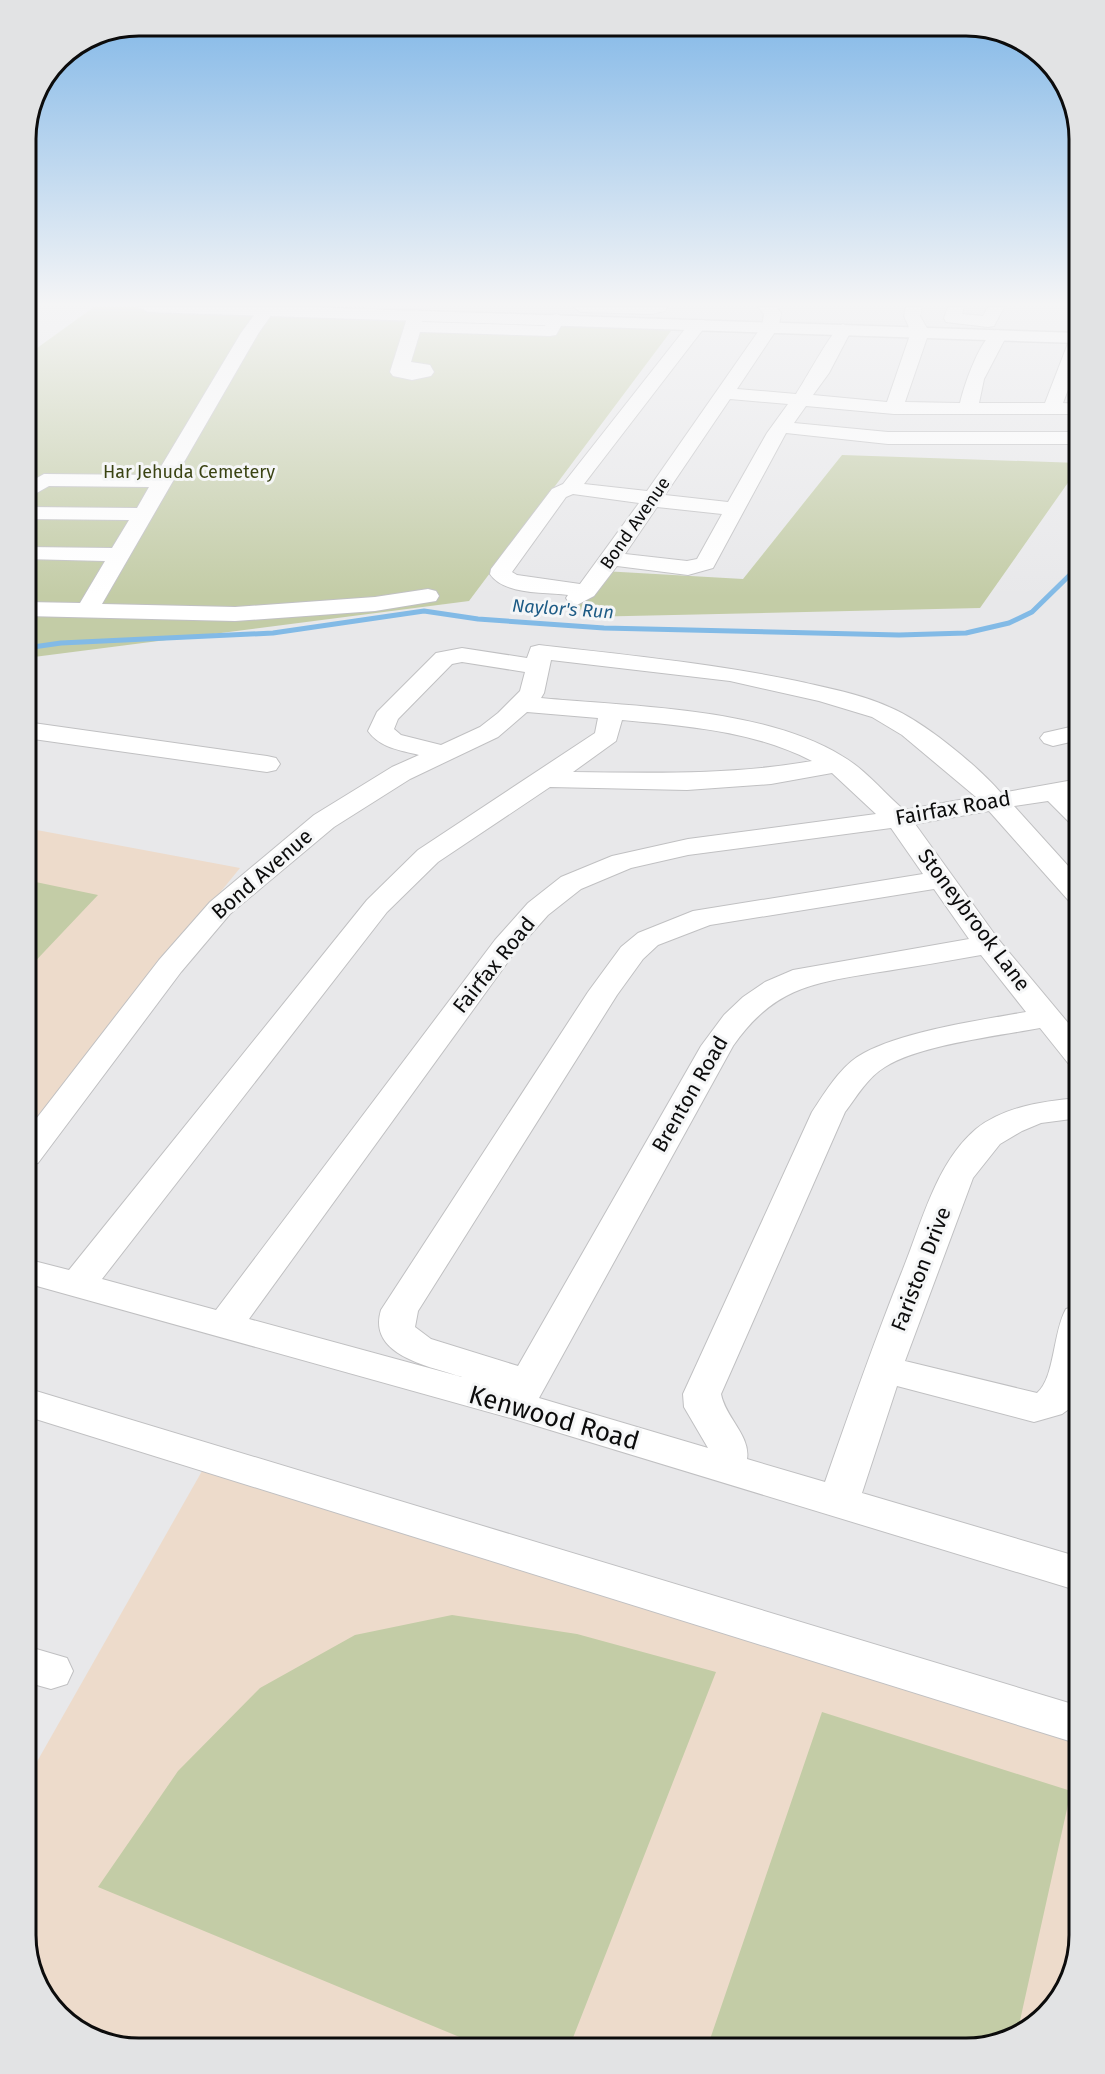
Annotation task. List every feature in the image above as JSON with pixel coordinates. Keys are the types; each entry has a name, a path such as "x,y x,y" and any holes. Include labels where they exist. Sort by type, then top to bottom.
{"street":[{"path":"87,610 208,404"},
{"path":"570,488 636,404"},
{"name":"Bond Avenue","path":"570,488 559,493 502,569 501,574 511,581 581,594 611,558 718,404"},
{"path":"611,558 688,568 705,563 781,427 798,404"},
{"path":"837,404 894,408 1069,409"},
{"path":"894,408 895,404"},
{"path":"968,409 969,404"},
{"path":"1052,409 1054,404"},
{"path":"781,427 878,438 1069,438"},
{"path":"36,486 44,480 163,481"},
{"path":"570,488 735,509"},
{"path":"36,513 143,514"},
{"path":"36,553 118,555"},
{"path":"36,609 235,614 375,604 428,596"},
{"path":"442,753 392,740 381,731 386,717 444,658 462,655 539,659 730,674 825,695 881,712 911,730 979,784 1069,883"},
{"name":"Bond Avenue","path":"36,1142 170,966 220,908 324,821 401,773 489,732 532,693 539,659"},
{"name":"Stoneybrook Lane","path":"522,704 611,714 678,718 744,728 801,745 837,764 898,819 988,945 1069,1043"},
{"path":"77,1286 377,906 428,856 607,736 611,714"},
{"path":"36,732 267,764"},
{"path":"1053,738 1069,735"},
{"path":"544,779 687,782 771,776 837,764"},
{"name":"Fairfax Road","path":"223,1327 505,945 538,909 571,883 622,862 688,847 898,819 1069,788"},
{"path":"1053,790 1069,805"},
{"path":"521,1395 418,1348 398,1333 396,1323 400,1310 514,1131 603,992 632,953 648,939 703,917 942,879"},
{"name":"Brenton Road","path":"521,1395 717,1046 742,1012 776,987 804,976 988,945"},
{"path":"726,1468 729,1449 704,1407 702,1394 829,1112 851,1080 874,1060 899,1050 961,1033 1048,1017"},
{"name":"Fariston Drive","path":"839,1502 883,1369 957,1175 974,1151 988,1137 1010,1124 1034,1114 1069,1109"},
{"name":"Kenwood Road","path":"36,1274 223,1327 521,1395 726,1468 1069,1571"},
{"path":"883,1369 1025,1406 1047,1406 1055,1400 1069,1356"},
{"path":"36,1405 1069,1722"}],"shaded area":[{"path":"36,830 240,868 36,1119"},
{"path":"206,1464 1069,1728 1068,1948 1061,1974 1052,1992 1034,2012 1023,2021 1005,2030 986,2036 966,2038 133,2038 119,2036 106,2033 82,2021 62,2003 44,1974 38,1955 36,1763"}],"green space":[{"name":"Har Jehuda Cemetery","path":"36,404 617,404 469,601 36,657"},
{"path":"842,455 1069,463 1069,481 980,608 583,617 577,598 603,571 743,579"},
{"path":"36,882 98,895 36,960"},
{"path":"452,1615 577,1634 716,1672 573,2038 462,2038 98,1887 178,1771 260,1688 355,1635"},
{"path":"822,1712 1069,1790 1069,1800 1020,2023 986,2036 966,2038 710,2038"}],"waterway":[{"name":"Naylor's Run","path":"36,647 61,643 273,633 424,611 478,619 604,628 899,635 966,633 1009,623 1032,612 1069,576"}]}
